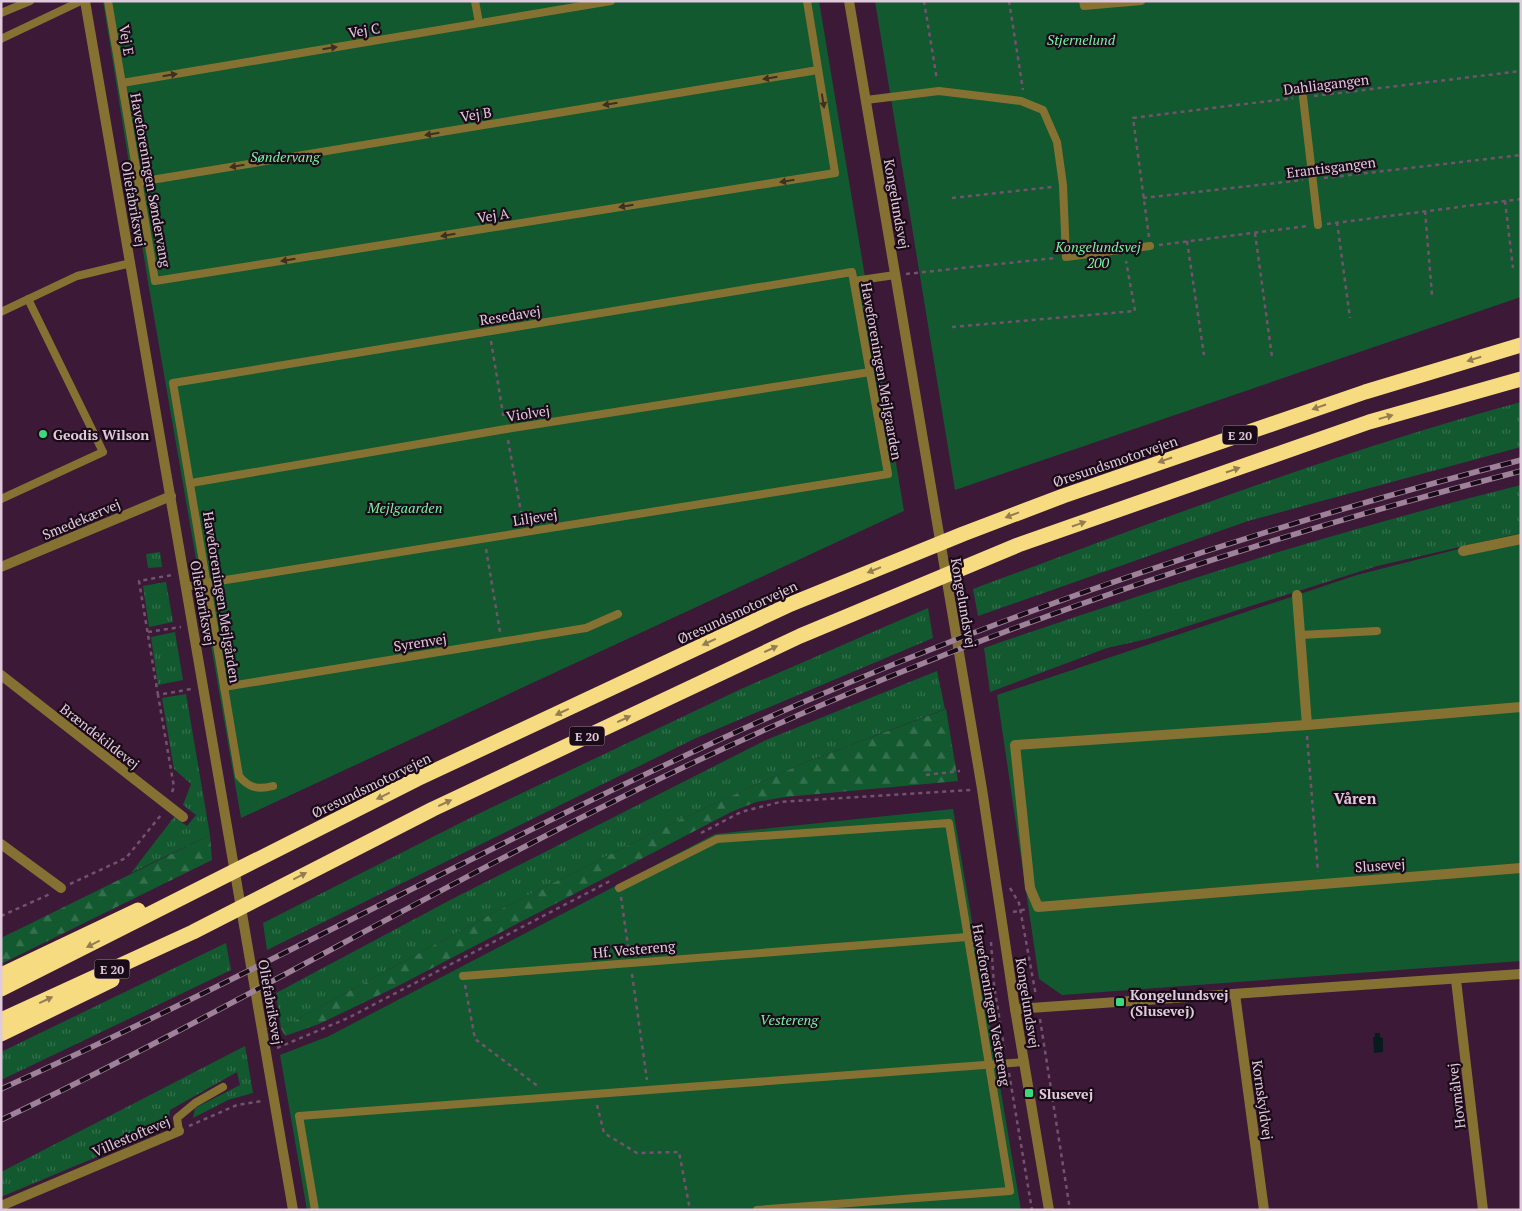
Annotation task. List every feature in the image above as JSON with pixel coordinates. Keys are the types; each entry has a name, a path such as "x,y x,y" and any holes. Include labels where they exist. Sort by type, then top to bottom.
{"highway":[{"name":"Øresundsmotorvejen","path":"1,989 426,775 791,604 919,551 1063,496 1364,392 1521,345"},
{"name":"E 20","path":"1,1020 193,932 433,808 800,636 937,578 1018,545 1369,422 1521,378"},
{"path":"1,974 213,874 268,853"},
{"path":"1,1034 115,979 193,932"}],"street":[{"name":"Oliefabriksvej","path":"83,1 171,496 293,1210"},
{"name":"Kongelundsvej","path":"850,1 967,701 1015,1009 1049,1210"},
{"name":"Smedekærvej","path":"1,567 171,496"},
{"path":"1463,550 1521,539"},
{"path":"1297,595 1306,725"},
{"name":"Brændekildevej","path":"1,675 183,817"},
{"path":"1038,907 1030,888 1015,745 1306,725 1521,707"},
{"path":"1,844 61,888"},
{"name":"Slusevej","path":"1038,907 1521,868"},
{"path":"1015,1009 1456,980 1521,974"},
{"name":"Hovmålvej","path":"1456,980 1483,1210"},
{"name":"Kornskyldvej","path":"1235,994 1264,1210"},
{"name":"Villestoftevej","path":"1,1206 179,1131"}],"lane":[{"path":"1,13 30,1"},
{"path":"1,39 83,1"},
{"name":"Vej E","path":"108,1 122,83"},
{"path":"475,1 478,23"},
{"name":"Vej C","path":"122,83 611,1"},
{"path":"807,1 818,70"},
{"path":"1083,1 1084,6 1141,1"},
{"name":"Vej A","path":"155,281 835,173 818,70"},
{"name":"Vej B","path":"138,182 818,70"},
{"name":"Haveforeningen Søndervang","path":"122,83 155,281"},
{"path":"866,100 939,91 1021,101 1043,110 1057,142 1064,185 1066,257 1150,246"},
{"path":"1303,97 1318,225"},
{"path":"1,312 77,276 130,263"},
{"name":"Haveforeningen Mejlgaarden","path":"852,272 888,474"},
{"name":"Resedavej","path":"173,383 852,272"},
{"path":"854,281 895,275"},
{"path":"1,499 103,452 28,299"},
{"name":"Violvej","path":"191,484 506,429 870,372"},
{"name":"Haveforeningen Mejlgården","path":"173,383 239,776 246,785 260,790 273,786"},
{"name":"Liljevej","path":"186,587 888,474"},
{"name":"Syrenvej","path":"224,687 586,628 618,614"},
{"path":"1300,635 1376,631"},
{"name":"Haveforeningen Vestereng","path":"620,888 716,839 949,822 1010,1191 757,1210"},
{"name":"Hf. Vestereng","path":"463,976 967,937"},
{"path":"315,1210 300,1116 1024,1062"},
{"path":"179,1131 177,1118 194,1102 223,1087"}],"path":[{"path":"924,1 939,91"},
{"path":"1009,1 1023,86 1021,101"},
{"name":"Dahliagangen","path":"1144,198 1133,118 1521,71"},
{"name":"Erantisgangen","path":"1144,198 1521,155"},
{"path":"952,198 1064,185"},
{"path":"1144,198 1150,246 1521,199"},
{"path":"1505,201 1513,268"},
{"path":"1425,211 1432,295"},
{"path":"1337,222 1350,318"},
{"path":"1255,232 1272,357"},
{"path":"1187,241 1204,355"},
{"path":"952,326 1135,311 1124,250"},
{"path":"895,275 1066,257"},
{"path":"484,538 502,641"},
{"path":"1,916 126,858 168,807 174,787 139,581 184,574"},
{"path":"148,632 193,625"},
{"path":"158,694 204,687"},
{"path":"1306,725 1319,884"},
{"path":"926,775 960,771"},
{"path":"995,873 1013,891 1021,910 1070,1210"},
{"path":"620,888 649,1091"},
{"path":"1001,914 1038,907"},
{"path":"991,936 994,985 1032,1210"},
{"path":"463,976 474,1039 552,1096"},
{"path":"594,1094 604,1133 637,1153 679,1152 690,1210"},
{"name":"Villestoftevej","path":"179,1131 237,1105 274,1099"}],"green space":[{"path":"103,1 819,1 904,511 241,818 148,282"},
{"name":"Kongelundsvej 200","path":"875,1 1521,1 1521,297 955,490"},
{"path":"1521,402 1521,447 1248,521 978,616 973,589 1314,465"},
{"path":"1521,485 1521,533 1377,566 1147,639 1107,648 990,692 984,648 1251,560 1453,502"},
{"path":"1521,533 1521,961 1062,995 1039,979 997,695 1357,575"},
{"path":"160,552 162,567 148,568 146,554"},
{"path":"166,582 173,622 149,627 143,586"},
{"path":"928,608 933,638 696,738 267,950 263,923 476,815 741,689"},
{"path":"175,632 183,680 158,685 151,637"},
{"path":"937,671 945,709 806,762 681,819 497,911 281,1028 276,993 454,898 766,740"},
{"path":"186,694 210,835 131,873 174,817 187,826 196,815 183,805 191,784 174,769 162,698"},
{"path":"946,709 958,781 785,797 756,802 731,812 396,987 319,1024 285,1036 281,1028 497,911 681,819 806,762"},
{"name":"Vestereng","path":"953,809 1021,1210 307,1210 280,1055 329,1036 715,834"},
{"path":"210,835 212,860 1,964 1,938"},
{"path":"226,943 231,970 1,1080 1,1052"},
{"path":"245,1046 253,1093 228,1100 193,1118 195,1108 240,1085 237,1072 170,1110 168,1127 1,1197 1,1172"}],"shaded area":[{"path":"1375,1033 1380,1033 1380,1037 1383,1038 1383,1052 1374,1053 1373,1037 1375,1037"}],"railway":[{"path":"1,1089 202,994 698,749 887,667 1065,599 1246,538 1521,460"},
{"path":"1,1120 172,1034 596,810 783,722 886,678 1094,599 1200,564 1306,531 1521,471"}],"place":[{"name":"Geodis Wilson","path":"43,434"},
{"name":"Kongelundsvej (Slusevej)","path":"1120,1002"},
{"name":"Slusevej","path":"1029,1093"}],"district":[{"name":"Våren","path":"1355,798"}],"park label":[{"name":"Stjernelund","path":"1081,39"},
{"name":"Søndervang","path":"285,156"},
{"name":"Mejlgaarden","path":"405,507"}]}
